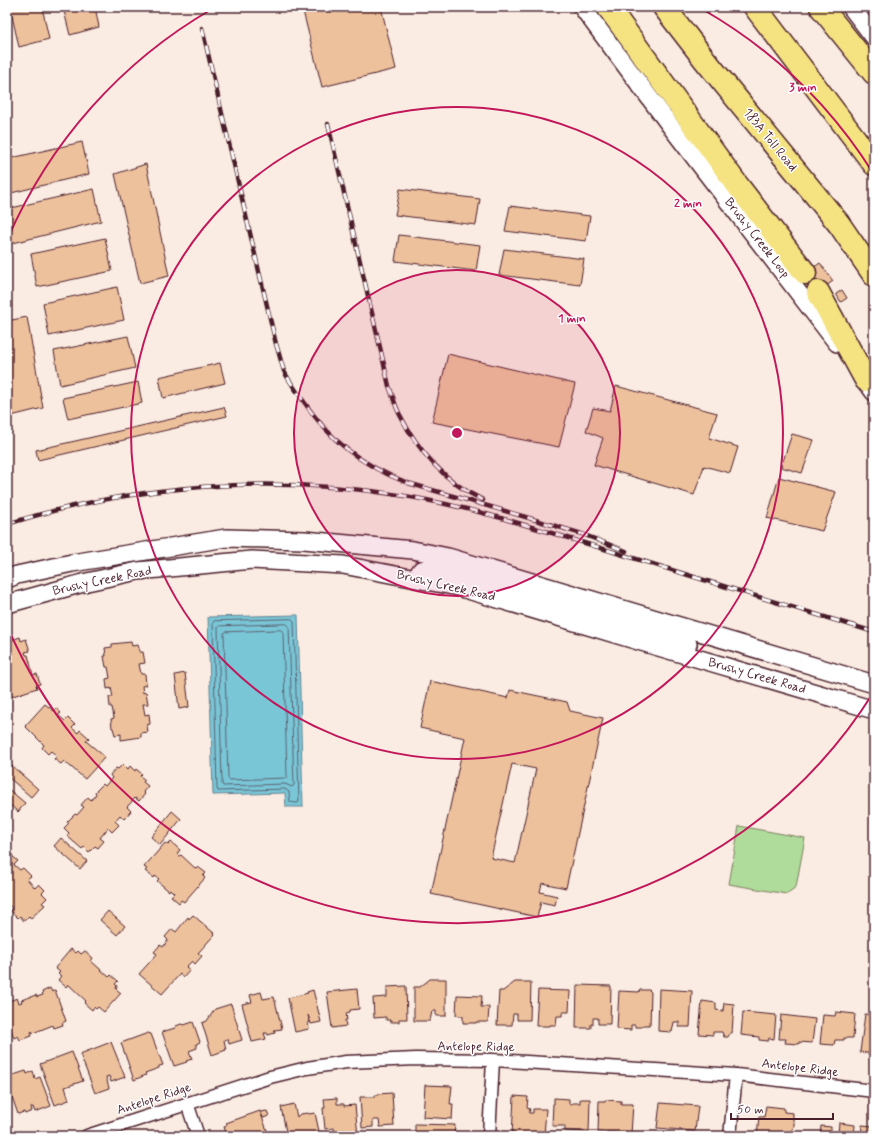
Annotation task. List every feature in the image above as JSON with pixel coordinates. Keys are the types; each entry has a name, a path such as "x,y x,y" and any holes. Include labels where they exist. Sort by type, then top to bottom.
{"highway":[{"path":"608,7 738,186 805,273"},
{"name":"183A Toll Road","path":"664,7 705,60 839,224 874,275"},
{"path":"755,7 874,164"},
{"path":"821,7 874,73"},
{"path":"818,292 870,386"}],"main road":[{"name":"Brushy Creek Loop","path":"582,7 672,128 870,386"},
{"path":"852,7 874,37"},
{"name":"Brushy Creek Road","path":"7,578 72,563 226,538 304,540 413,550 448,557 874,684"},
{"name":"Brushy Creek Road","path":"7,604 87,582 138,571 252,560 343,565 458,586 645,643 874,710"},
{"path":"416,578 422,570 430,568 444,570 482,580 765,668 808,665"}],"street":[{"name":"Antelope Ridge","path":"86,1136 270,1078 307,1068 346,1062 416,1059 492,1060 736,1075 874,1091"},
{"path":"489,1136 492,1060"},
{"path":"730,1136 736,1075"},
{"path":"187,1103 198,1136"}],"green space":[{"path":"739,826 805,838 796,887 786,894 729,884"}],"water":[{"path":"298,615 303,807 286,807 285,793 213,795 208,617"}],"building":[{"path":"10,7 42,7 49,39 19,47"},
{"path":"63,7 95,7 99,27 70,35"},
{"path":"302,7 381,7 396,69 322,87"},
{"path":"82,142 89,174 7,194 7,159"},
{"path":"146,164 169,276 140,283 115,174"},
{"path":"94,189 101,221 9,244 7,236 7,209"},
{"path":"400,189 480,199 476,225 395,215"},
{"path":"510,206 590,216 586,241 505,231"},
{"path":"399,235 480,245 476,271 395,261"},
{"path":"105,238 112,271 37,287 31,254"},
{"path":"504,249 584,259 580,285 499,275"},
{"path":"820,263 833,281 807,300 794,282"},
{"path":"117,287 124,320 49,336 43,303"},
{"path":"842,290 847,298 841,302 836,294"},
{"path":"27,317 43,408 7,417 7,321"},
{"path":"128,336 135,368 60,385 54,351"},
{"path":"448,354 575,384 559,447 432,422"},
{"path":"220,363 225,383 163,398 159,377"},
{"path":"138,382 142,403 68,419 63,398"},
{"path":"616,386 717,413 709,438 738,447 730,473 704,466 694,495 594,465 603,438 586,431 593,408 610,411"},
{"path":"224,407 227,416 38,460 36,450"},
{"path":"792,434 814,440 802,473 781,467"},
{"path":"779,477 836,492 822,531 767,518"},
{"path":"20,637 21,641 26,639 30,651 25,652 26,655 28,655 33,675 37,674 40,684 36,685 37,688 7,698 7,642"},
{"path":"131,642 132,646 138,645 140,652 143,652 145,663 139,664 141,674 145,674 146,685 142,686 143,693 146,692 148,704 143,704 145,715 149,714 150,724 147,725 148,732 141,733 141,737 121,740 121,734 115,735 112,728 111,719 114,718 112,707 110,707 109,697 113,697 111,688 107,689 106,679 110,678 104,656 106,656 105,648 112,647 112,644"},
{"path":"185,673 189,707 179,709 175,675"},
{"path":"430,681 508,698 510,690 567,702 570,711 603,718 566,888 542,883 540,892 557,896 555,905 541,902 537,917 431,894 465,738 420,728","holes":["512,764 536,769 515,863 491,858"]},
{"path":"45,704 54,711 56,708 61,713 58,715 65,721 68,718 75,725 72,728 78,733 80,730 89,738 86,741 105,757 85,779 64,761 61,764 54,759 57,756 51,751 48,754 42,748 44,745 25,726"},
{"path":"123,764 128,769 130,766 135,771 136,769 142,774 140,776 145,780 143,782 148,786 143,792 145,794 139,801 135,798 127,807 131,811 124,819 120,815 115,821 119,825 112,832 108,828 100,838 104,841 98,848 95,846 89,852 84,847 82,849 67,836 69,833 64,828 69,823 67,822 75,814 77,815 84,807 81,805 88,797 91,800 96,794 95,792 103,784 105,786 112,778 110,775 116,768 118,769"},
{"path":"12,766 38,789 31,797 7,776 7,771"},
{"path":"7,788 25,803 18,812 7,802"},
{"path":"172,811 181,819 160,845 151,837"},
{"path":"61,838 87,861 80,869 54,846"},
{"path":"171,842 180,850 177,854 179,856 181,855 196,869 198,867 206,873 203,876 205,878 184,902 181,900 179,903 171,896 174,893 170,889 169,891 157,881 159,879 155,876 154,878 145,871 147,869 144,867 165,843 168,845"},
{"path":"11,855 18,861 14,865 20,870 23,868 31,876 27,879 35,888 39,884 45,890 42,893 47,898 42,903 45,905 31,918 29,916 24,921 20,916 18,918 10,910 12,908 7,903 7,857 8,858"},
{"path":"108,911 125,926 117,935 100,920"},
{"path":"193,915 215,934 198,953 202,956 195,964 192,961 186,967 190,970 183,978 180,974 162,994 139,974 157,954 154,952 160,945 163,947 168,940 165,937 172,929 176,932 188,917 189,919"},
{"path":"71,949 76,953 78,951 81,954 85,951 93,958 91,961 109,977 111,975 118,981 115,984 117,986 116,989 121,993 104,1012 98,1007 96,1009 94,1007 92,1010 84,1003 86,1001 68,984 66,987 58,980 61,976 58,974 60,972 55,968"},
{"path":"430,979 446,979 446,1016 436,1016 436,1011 432,1011 430,1021 414,1021 414,987 420,987"},
{"path":"515,982 531,982 530,1020 517,1020 517,1014 513,1014 512,1025 497,1025 499,991 503,991"},
{"path":"577,985 611,986 610,1024 598,1024 598,1018 593,1018 591,1028 576,1028"},
{"path":"406,986 407,1019 399,1019 399,1022 390,1022 390,1020 386,1020 386,1017 374,1018 373,998 387,997 387,987"},
{"path":"50,988 52,992 55,990 66,1021 62,1023 63,1025 54,1028 53,1025 33,1033 32,1031 32,1036 20,1040 18,1036 14,1038 7,1018 7,1002 17,998 19,1003 22,1002 21,1000 36,995 37,997 43,995 42,992"},
{"path":"357,989 359,1009 350,1010 350,1012 346,1013 346,1026 332,1028 327,992"},
{"path":"659,989 692,991 690,1027 679,1027 679,1022 674,1022 672,1032 658,1031"},
{"path":"313,990 321,1022 311,1024 308,1015 310,1022 308,1022 309,1029 295,1032 288,998 308,993 307,992"},
{"path":"538,990 570,991 569,1012 563,1012 562,1016 557,1016 556,1025 536,1026"},
{"path":"640,990 649,990 651,992 650,1025 635,1027 635,1025 631,1025 631,1030 617,1029 619,991 639,992"},
{"path":"261,992 263,999 274,997 282,1029 274,1030 275,1033 268,1035 267,1033 264,1033 266,1039 252,1042 242,1004 252,1002 250,995"},
{"path":"457,995 482,996 481,1007 489,1007 488,1022 463,1023 463,1016 456,1015"},
{"path":"702,1001 716,1003 716,1010 723,1011 724,1003 734,1004 732,1033 730,1033 728,1037 724,1037 722,1032 713,1032 713,1035 699,1034"},
{"path":"231,1004 242,1040 229,1044 228,1039 224,1040 226,1050 212,1055 202,1023 207,1021 215,1009"},
{"path":"743,1012 776,1015 774,1039 769,1038 768,1041 759,1040 759,1037 741,1035"},
{"path":"836,1012 855,1014 853,1038 835,1040 834,1045 820,1044 823,1015 835,1016"},
{"path":"865,1014 874,1015 874,1054 860,1052"},
{"path":"781,1015 815,1019 812,1043 785,1043 786,1039 779,1039"},
{"path":"193,1022 200,1042 196,1044 197,1048 189,1051 192,1059 174,1066 162,1032 175,1028 181,1024 184,1025"},
{"path":"148,1033 151,1034 163,1065 134,1080 121,1043"},
{"path":"111,1042 125,1077 111,1082 109,1076 106,1077 109,1088 95,1093 80,1054"},
{"path":"72,1052 83,1081 65,1087 69,1100 55,1105 40,1064"},
{"path":"26,1071 27,1074 33,1071 35,1079 40,1077 51,1106 35,1112 33,1107 31,1107 32,1111 25,1114 24,1112 18,1114 7,1083 7,1077"},
{"path":"425,1085 452,1086 450,1104 453,1104 452,1119 423,1117"},
{"path":"392,1093 394,1126 380,1127 379,1120 373,1120 373,1127 362,1128 360,1097 375,1097 375,1095 378,1094"},
{"path":"514,1096 528,1097 527,1108 530,1109 529,1113 533,1113 533,1109 546,1109 544,1136 512,1136"},
{"path":"337,1098 337,1104 344,1104 344,1106 355,1105 358,1136 348,1136 348,1133 335,1134 334,1128 325,1129 323,1108 325,1108 324,1099"},
{"path":"554,1098 569,1099 569,1104 580,1103 580,1099 590,1099 589,1132 565,1131 565,1126 552,1126"},
{"path":"599,1101 621,1101 621,1104 633,1104 631,1134 598,1132"},
{"path":"660,1103 698,1106 695,1131 657,1128"},
{"path":"294,1104 297,1117 300,1114 315,1113 320,1136 287,1136 281,1107"},
{"path":"766,1106 784,1108 784,1112 793,1113 794,1127 792,1129 791,1136 757,1136 759,1117 764,1117"},
{"path":"260,1111 269,1136 225,1136 224,1134 226,1133 224,1127 227,1125 226,1123"},
{"path":"267,1111 269,1116 263,1118 261,1112"},
{"path":"839,1123 855,1125 854,1136 820,1136 821,1126 831,1127 831,1132 838,1133"},
{"path":"415,1124 455,1125 454,1136 415,1136"},
{"path":"862,1125 874,1126 874,1136 861,1136"}],"railway":[{"path":"202,28 276,344 284,371 313,414 335,439 348,450 361,460 391,476 408,483 582,534 626,551"},
{"path":"328,124 389,386 397,408 415,441 434,465 457,485 483,500"},
{"path":"7,524 55,510 154,492 204,487 254,485 305,485 355,489 432,501 485,514 874,632"}]}
